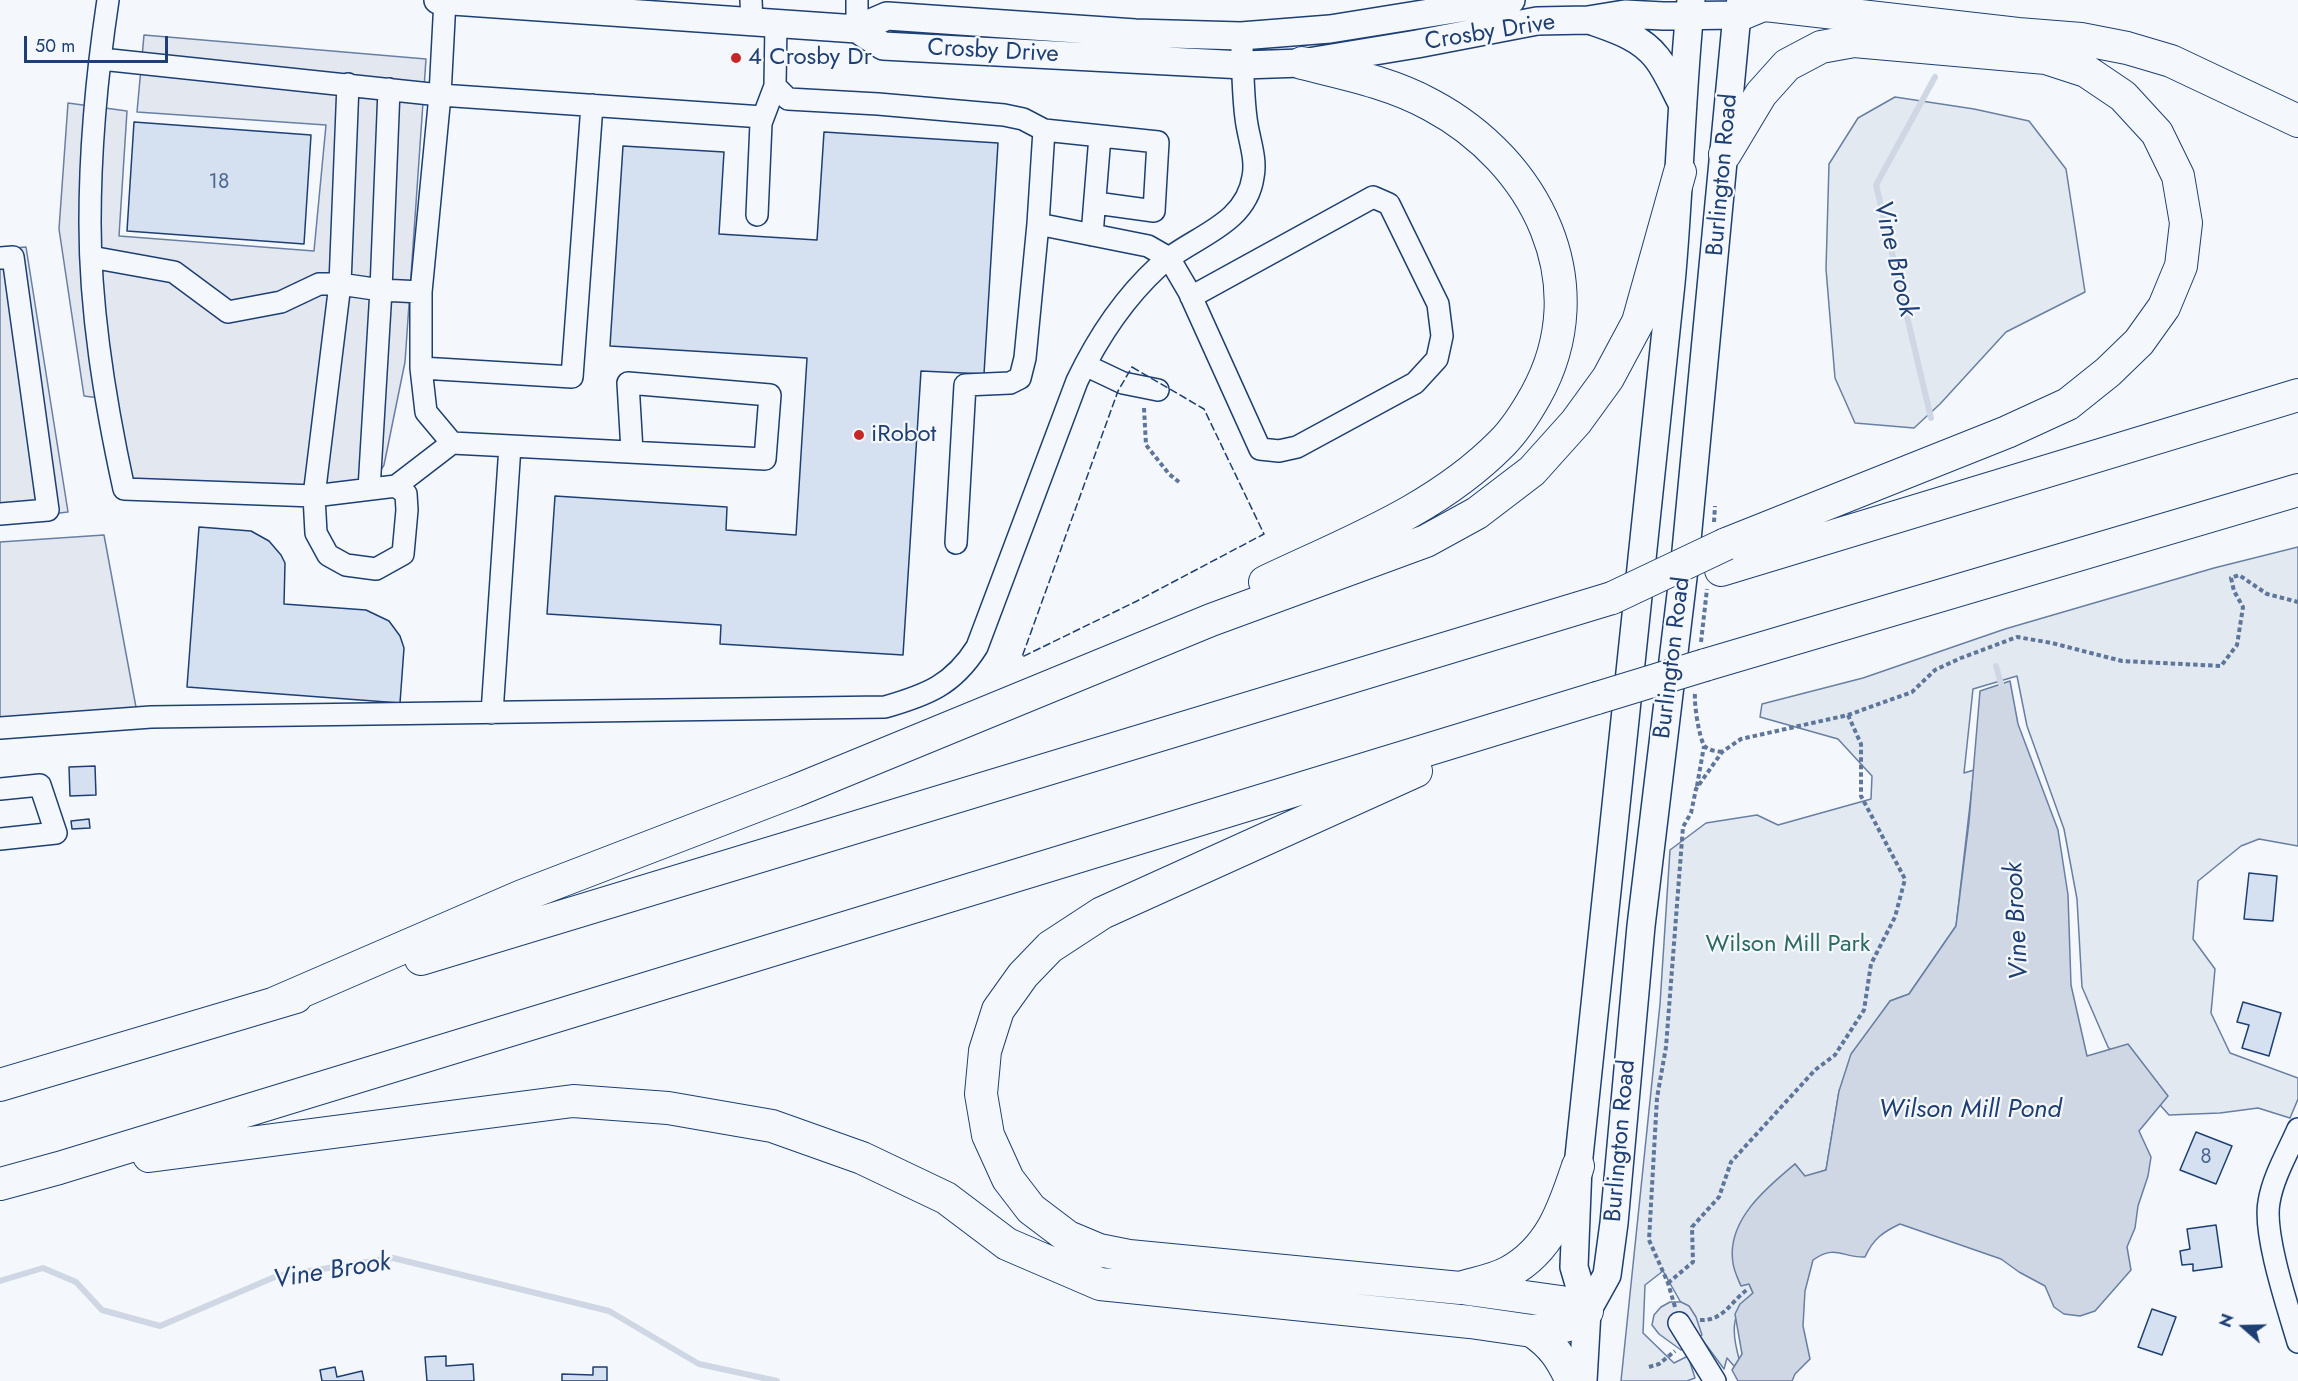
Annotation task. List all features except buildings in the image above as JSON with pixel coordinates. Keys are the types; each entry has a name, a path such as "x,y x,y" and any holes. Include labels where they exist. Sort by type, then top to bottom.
{"highway":[{"path":"1836,0 1868,18"},
{"path":"1748,5 2081,39 2127,48 2171,61 2298,121"},
{"path":"1718,565 2068,404 2108,372 2139,342 2164,307 2181,266 2186,224 2178,176 2157,133 2123,96 2086,71 2046,58 1854,41 1821,47 1787,65 1761,94 1725,154"},
{"path":"1211,620 1250,588 1431,502 1467,476 1504,441 1528,410 1546,378 1557,347 1562,310 1559,274 1551,240 1536,204 1507,163 1469,129 1431,105 1398,90 1302,63"},
{"path":"275,1003 522,896 795,791 1211,620 1426,541 1477,513 1532,471 1576,422 1602,387 1638,322 1680,172"},
{"path":"0,1085 1718,565 2298,395"},
{"path":"0,1184 59,1168 1701,666 2298,490"},
{"path":"1546,714 1102,913 1050,947 1023,975 998,1010 985,1051 981,1094 988,1136 1008,1179 1031,1209 1068,1237 1099,1250 1130,1256 1460,1288 1562,1302 1587,1311"},
{"path":"59,1168 573,1101 668,1108 772,1126 862,1158 946,1198 1007,1244 1100,1284 1470,1322 1532,1331 1568,1325 1587,1311"},
{"path":"1460,1288 1508,1273 1535,1254 1560,1217 1578,1166"},
{"path":"1532,1331 1548,1341 1563,1361 1572,1381"}],"main road":[{"name":"Crosby Drive","path":"438,0 760,15 857,29 883,46 1243,65 1302,63 1537,21 1588,20 1625,14 1748,5"},
{"name":"Crosby Drive","path":"857,29 886,16 1135,33 1241,36 1330,29 1510,0"},
{"name":"Burlington Road","path":"1587,1311 1607,1275 1614,1223 1642,915 1685,561 1725,154 1748,5"},
{"name":"Burlington Road","path":"1583,1381 1587,1311 1574,1267 1578,1166 1670,295 1690,8"},
{"path":"1588,20 1624,33 1649,49 1657,58 1682,103"}],"street":[{"path":"108,0 90,177 92,257 102,370 124,489 314,496 396,486 452,443 765,459 770,394 628,383 632,451"},
{"path":"445,0 440,95 422,292 421,368 426,412 452,443"},
{"path":"857,0 857,29"},
{"path":"760,15 775,86 788,99 1004,115 1023,119 1044,130 1158,142 1154,211 1096,203"},
{"path":"0,728 151,717 885,707 920,697 960,672 977,647 1085,365 1121,305 1169,258 1229,220 1248,193 1253,178 1254,161 1246,119 1241,36"},
{"path":"101,59 440,95 763,117"},
{"path":"348,84 340,284 314,496 316,533 328,555 346,565 376,569 403,554 406,494 396,486"},
{"path":"757,215 763,117 775,86"},
{"path":"369,489 381,290 389,89"},
{"path":"421,368 572,377 592,105"},
{"path":"956,543 964,385 1010,383 1020,378 1025,358 1038,224 1044,130"},
{"path":"1092,235 1100,136"},
{"path":"1038,224 1148,246 1169,258 1191,297 1260,449 1279,451 1298,447 1415,383 1437,359 1442,336 1438,304 1389,204 1373,197 1191,297"},
{"path":"0,258 13,257 48,510 0,514"},
{"path":"92,257 174,272 228,312 281,302 319,284 422,292"},
{"path":"1085,365 1123,382 1149,388"},
{"path":"492,713 510,446"},
{"path":"0,789 40,785 56,833 0,839"},
{"path":"2298,1129 2268,1203 2270,1232 2278,1273 2298,1342"},
{"path":"1688,1337 1715,1381"}],"path":[{"path":"1149,388 1144,429 1146,445 1169,474 1179,482"},
{"path":"1688,1337 1649,1240 1657,1098 1666,1047 1680,850 1683,827 1691,813 1704,745 1694,706 1718,565"},
{"path":"1696,789 1722,752 1740,739 1848,715 1912,692 1935,670 2017,638 2052,643 2122,661 2222,666 2237,645 2242,607 2234,591 2231,578 2239,575 2267,594 2298,602"},
{"path":"1668,1283 1693,1262 1692,1227 1719,1197 1731,1162 1797,1088 1835,1055 1864,1010 1871,964 1895,917 1905,879 1861,796 1861,744 1848,715"},
{"path":"1704,745 1709,749 1722,752"},
{"path":"1648,1367 1659,1364 1688,1337 1719,1318 1740,1295 1749,1289"}],"green space":[{"path":"1895,97 1974,109 2029,121 2066,169 2085,292 2006,332 1940,404 1914,428 1855,423 1835,378 1826,269 1829,164 1858,118"},
{"name":"Wilson Mill Park","path":"2298,547 2298,846 2259,839 2241,846 2198,881 2193,939 2215,969 2211,1013 2230,1053 2298,1078 2298,1099 2290,1118 2258,1108 2220,1113 2169,1115 2108,1047 2082,987 2077,899 2064,829 2027,726 2017,676 1973,689 1964,773 1974,770 1956,926 1909,994 1890,1001 1839,1091 1826,1170 1805,1177 1795,1164 1749,1284 1753,1293 1740,1308 1736,1317 1734,1334 1740,1362 1734,1366 1727,1358 1724,1369 1701,1338 1663,1271 1645,1285 1643,1333 1674,1363 1688,1356 1695,1378 1687,1381 1621,1381 1660,1004 1670,850 1706,823 1757,815 1778,825 1871,799 1872,776 1838,739 1760,717 1762,704 1863,678 2005,629 2214,568"}],"shaded area":[{"path":"144,35 426,59 405,362 384,465 369,489 124,489 107,399 84,396 59,229 68,103 127,111 119,236 314,251 326,125 137,112"},
{"path":"26,247 68,512 0,520 0,249"},
{"path":"104,535 138,718 0,727 0,542"},
{"path":"1670,1302 1681,1302 1689,1306 1696,1317 1702,1335 1681,1350 1659,1334 1652,1325 1654,1315"}],"water":[{"name":"Wilson Mill Pond","path":"2010,681 2018,724 2058,830 2068,895 2071,985 2087,1056 2128,1044 2168,1096 2139,1131 2151,1157 2148,1176 2138,1206 2135,1228 2127,1247 2131,1270 2095,1311 2080,1316 2064,1314 2054,1307 2045,1286 2001,1259 1900,1224 1879,1237 1871,1245 1865,1257 1833,1252 1813,1260 1805,1291 1803,1326 1810,1359 1795,1374 1792,1381 1738,1381 1732,1370 1742,1354 1735,1314 1740,1304 1753,1293 1749,1284 1741,1286 1734,1269 1732,1248 1736,1233 1750,1207 1795,1164 1805,1176 1826,1170 1839,1091 1851,1054 1890,1001 1909,994 1956,926 1969,822 1980,691"}],"waterway":[{"name":"Vine Brook","path":"1931,418 1876,185 1935,77"},
{"name":"Vine Brook","path":"1996,666 2003,691"},
{"name":"Vine Brook","path":"0,1281 43,1268 76,1282 102,1310 160,1326 277,1276 393,1258 609,1311 699,1364 777,1381"}],"fence":[{"path":"1132,367 1204,409 1264,534 1137,601 1022,657 1118,391 1132,367"}],"place":[{"name":"4 Crosby Dr","path":"736,58"},
{"name":"iRobot","path":"859,435"}]}
